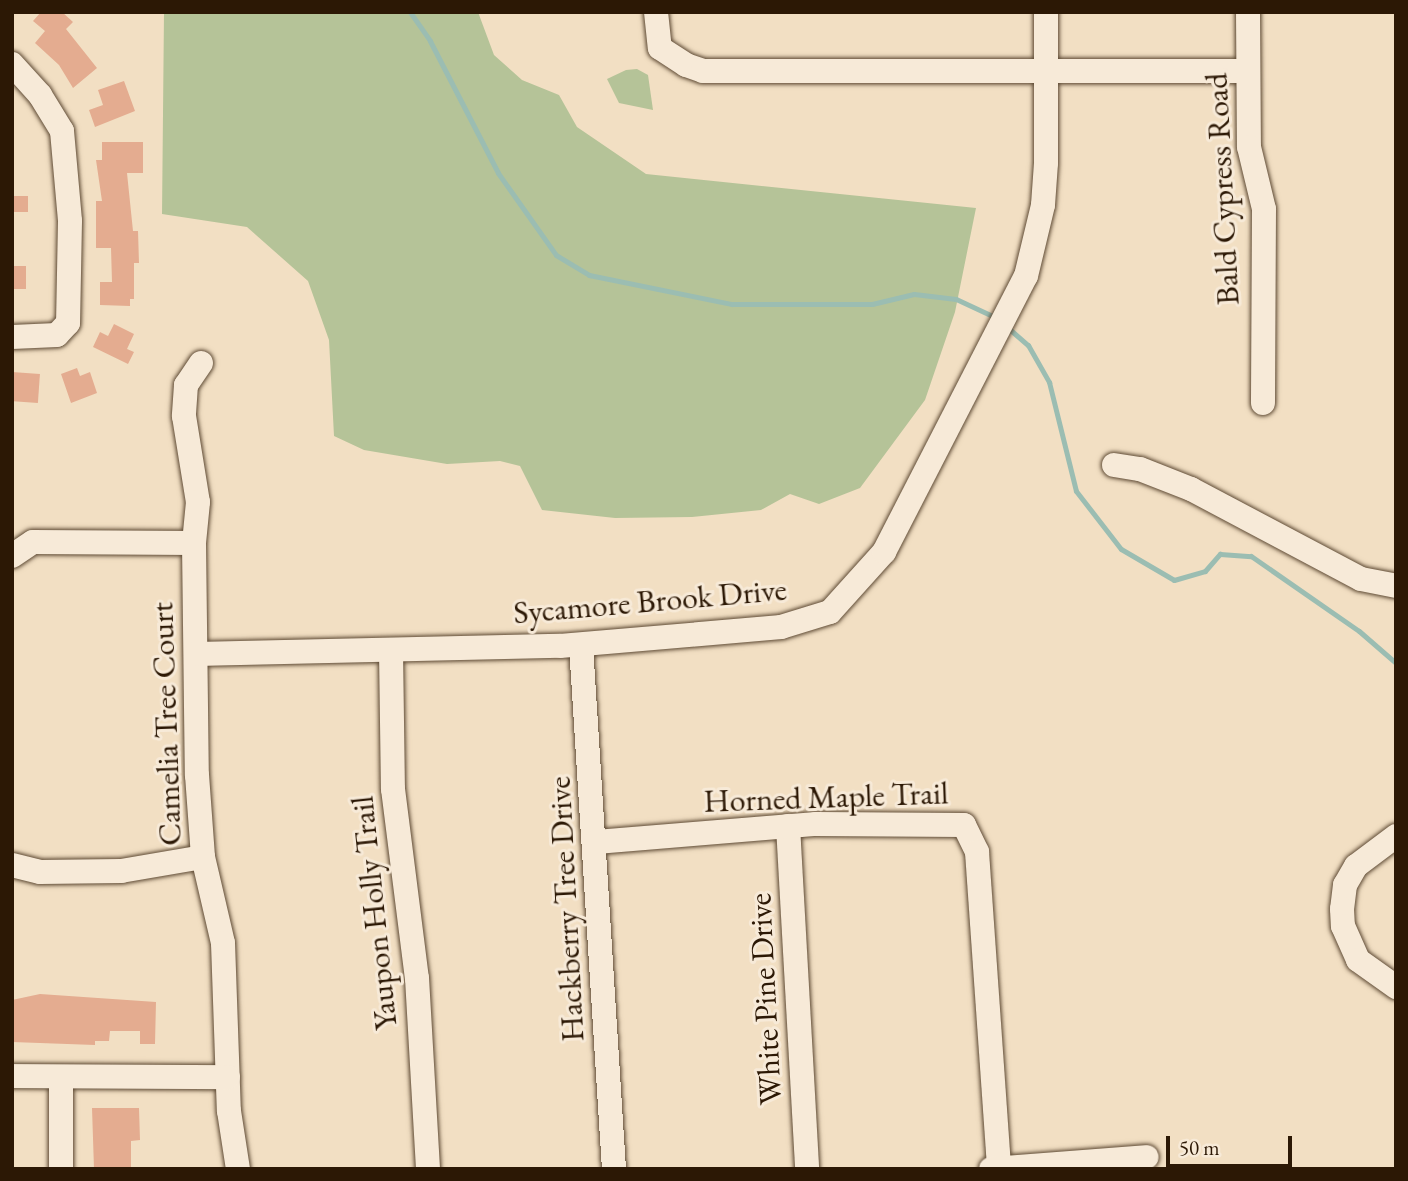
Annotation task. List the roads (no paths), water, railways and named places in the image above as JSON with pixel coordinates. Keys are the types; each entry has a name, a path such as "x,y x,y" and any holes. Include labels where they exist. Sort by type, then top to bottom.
{"street":[{"path":"656,12 660,48 685,65 704,71 1247,71"},
{"name":"Sycamore Brook Drive","path":"196,654 582,645 781,627 830,612 884,552 924,482 1026,276 1043,205 1046,12"},
{"name":"Bald Cypress Road","path":"1248,12 1249,147 1264,209 1263,403"},
{"path":"12,64 62,131 70,221 68,323 57,335 12,337"},
{"name":"Camelia Tree Court","path":"201,363 186,385 184,416 198,502 194,543 203,857 223,943 228,1077 238,1169"},
{"path":"1114,465 1140,469 1191,489 1361,579 1396,586"},
{"path":"12,556 33,542 194,543"},
{"name":"Hackberry Tree Drive","path":"582,645 614,1169"},
{"name":"Yaupon Holly Trail","path":"391,650 393,789 417,978 428,1169"},
{"name":"Horned Maple Trail","path":"596,842 788,826 952,822 964,825 972,835 999,1168"},
{"name":"White Pine Drive","path":"788,826 807,1169"},
{"path":"1396,836 1356,866 1345,885 1342,909 1343,926 1358,960 1396,987"},
{"path":"12,865 40,872 121,871 203,857"},
{"path":"12,1076 228,1077"},
{"path":"61,1077 61,1169"},
{"path":"991,1169 1147,1157"}],"waterway":[{"path":"410,12 430,41 498,173 556,255 589,275 732,304 872,304 914,294 956,299 997,318"},
{"path":"1007,327 1028,345 1049,382 1076,491 1121,549 1174,580 1205,571 1220,554 1251,556 1359,631 1396,663"}]}
